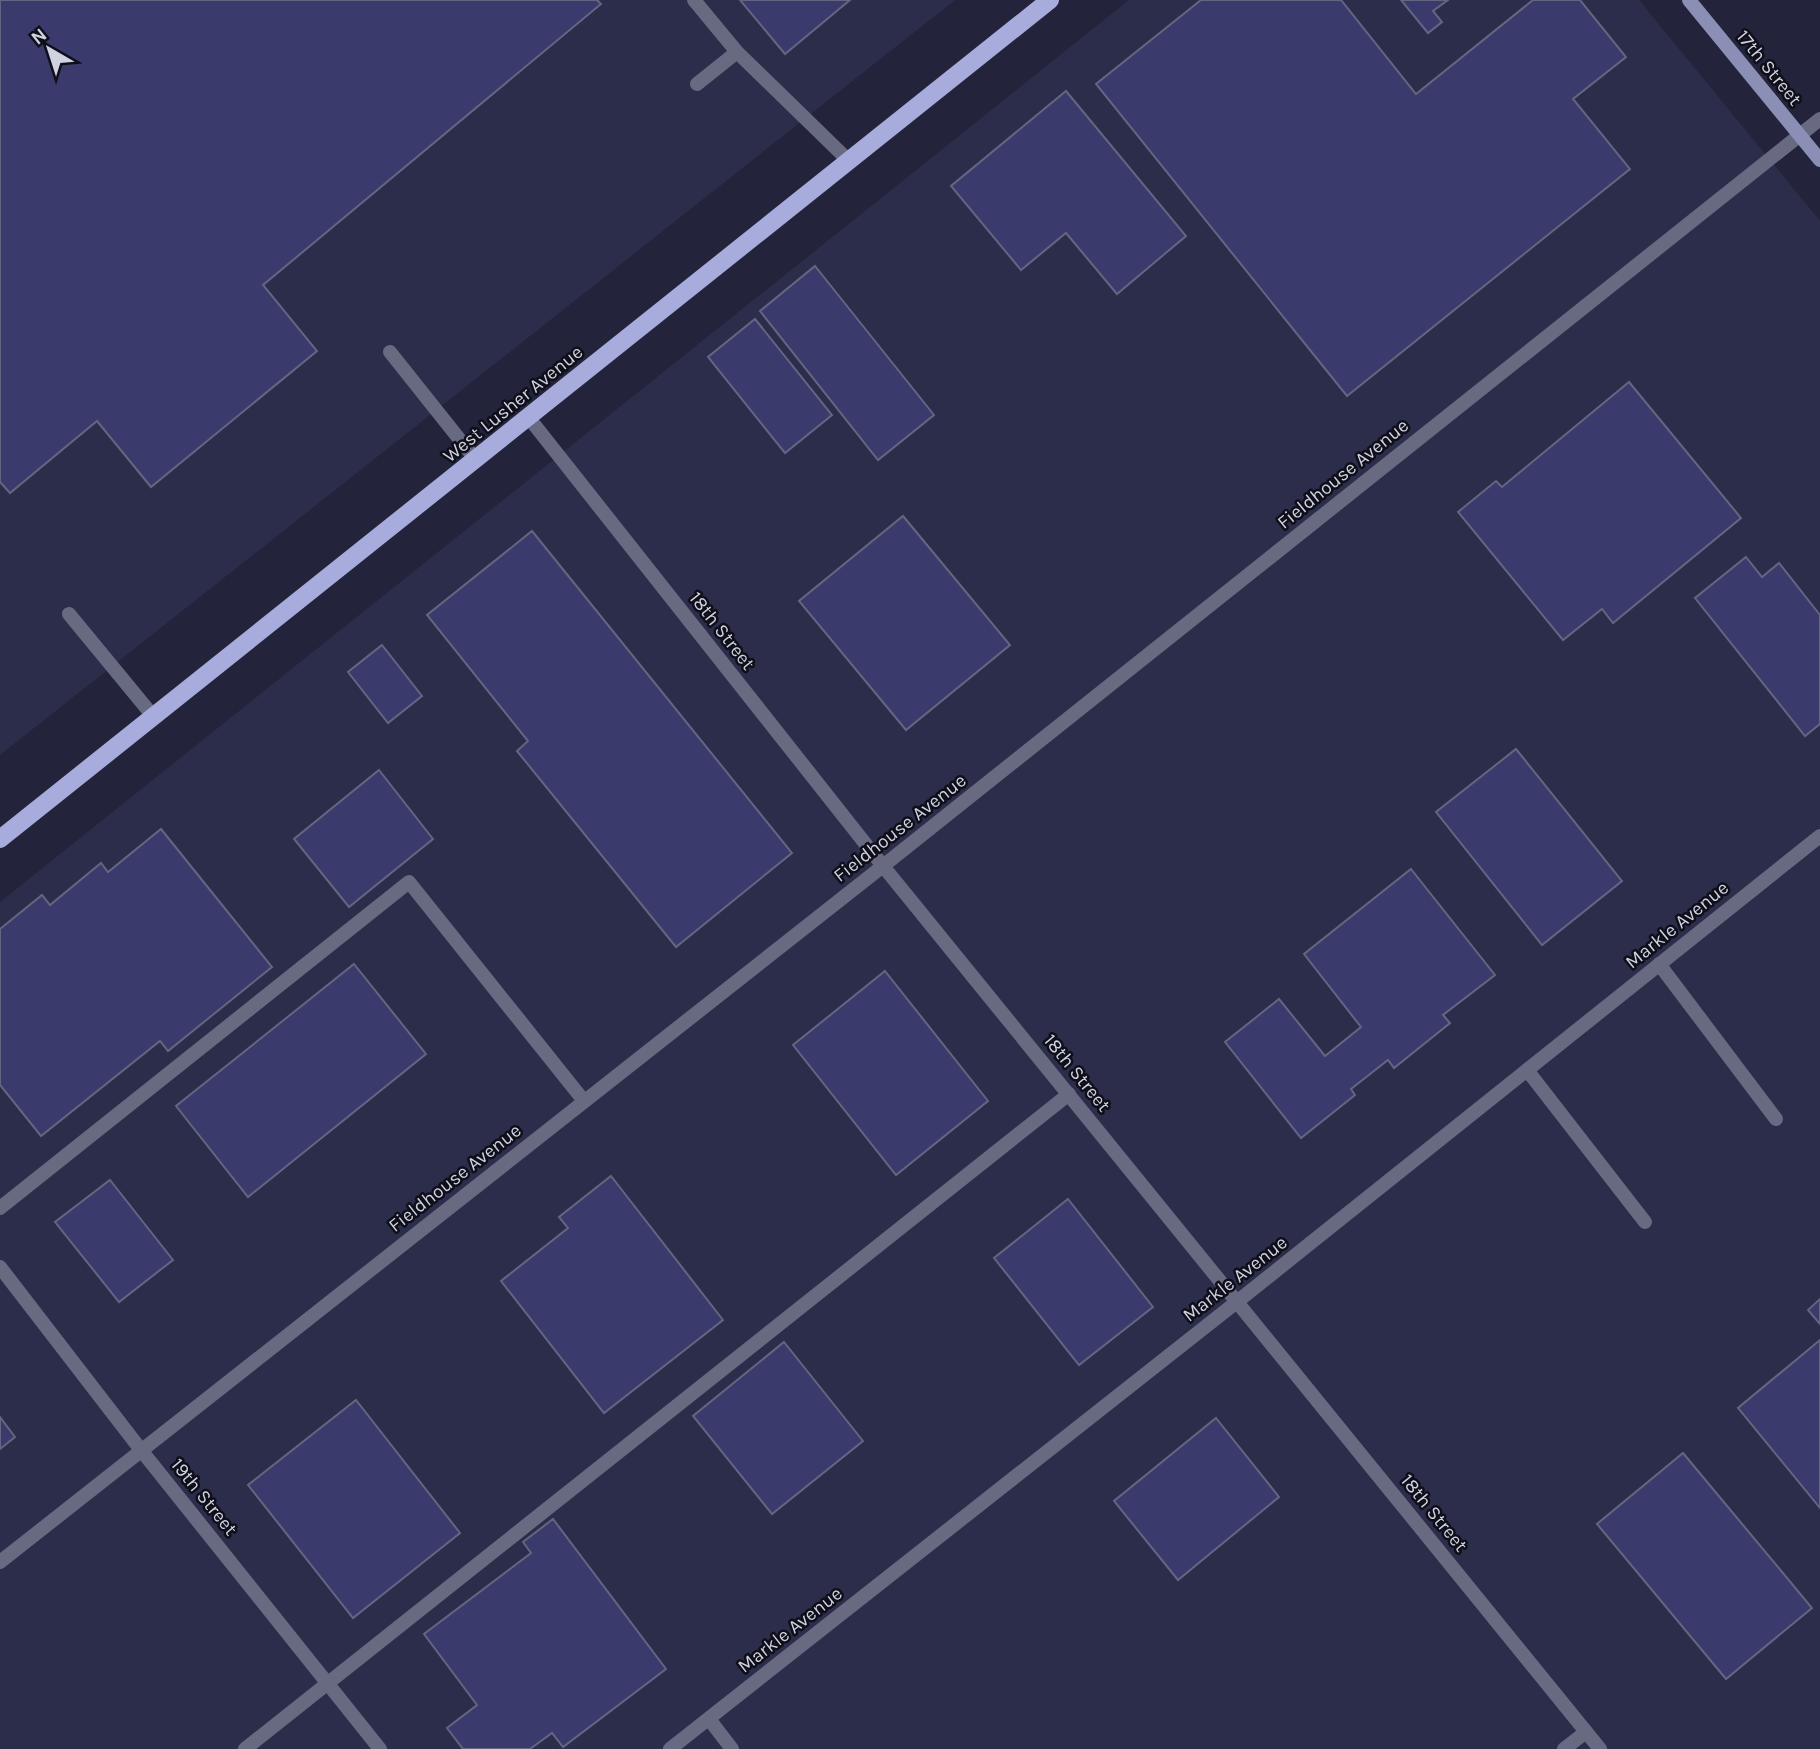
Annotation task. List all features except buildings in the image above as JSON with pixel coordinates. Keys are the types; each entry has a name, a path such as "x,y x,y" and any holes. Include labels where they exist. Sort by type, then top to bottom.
{"main road":[{"name":"West Lusher Avenue","path":"0,839 1050,0"}],"street":[{"path":"694,0 737,52 849,161"},
{"name":"17th Street","path":"1689,0 1820,160"},
{"path":"697,84 737,52"},
{"name":"Fieldhouse Avenue","path":"0,1562 883,866 1820,119"},
{"path":"390,352 476,460"},
{"name":"18th Street","path":"529,418 883,866 1600,1749"},
{"path":"69,614 153,716"},
{"name":"Markle Avenue","path":"670,1749 1238,1301 1820,835"},
{"path":"0,1208 409,882 584,1101"},
{"path":"1659,964 1776,1119"},
{"path":"1527,1070 1645,1222"},
{"path":"245,1749 1069,1094"},
{"name":"19th Street","path":"0,1267 141,1450 380,1749"},
{"path":"709,1719 732,1749"},
{"path":"1564,1749 1586,1731"}],"shaded area":[{"path":"0,0 955,0 0,755"},
{"path":"1129,0 1639,0 1820,221 1820,1749 0,1749 0,902"}]}
